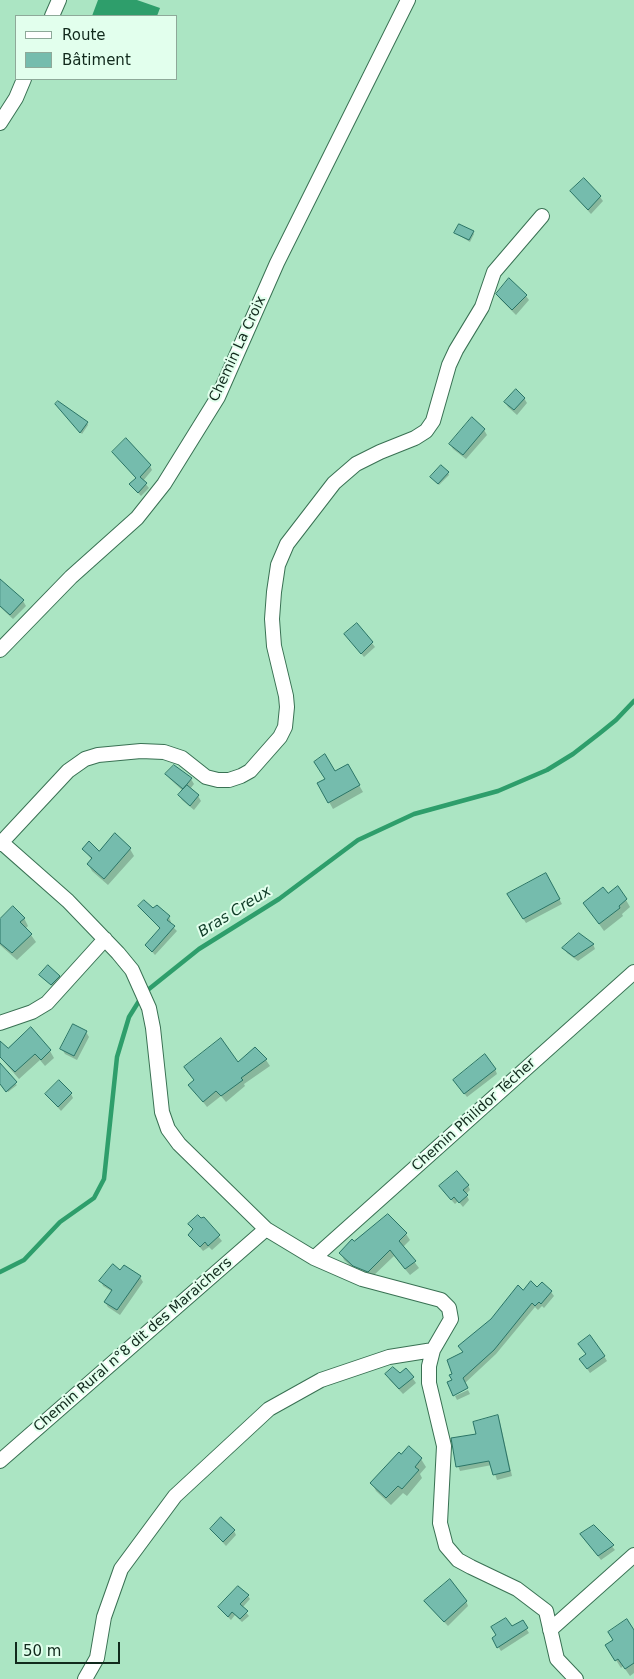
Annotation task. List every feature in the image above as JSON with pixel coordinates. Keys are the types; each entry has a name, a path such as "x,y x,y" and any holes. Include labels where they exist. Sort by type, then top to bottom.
{"street":[{"path":"52,15 59,0"},
{"name":"Chemin La Croix","path":"0,650 71,576 137,518 164,484 218,397 277,263 408,0"},
{"path":"0,123 16,98 24,80"},
{"path":"542,216 494,272 482,306 449,365 432,421 426,431 416,438 356,464 334,483 287,544 278,565 272,619 274,646 287,707 284,727 280,737 250,771 229,780 206,777 182,758 164,752 141,751 98,754 68,771 0,842 68,901 132,970 149,1008 162,1112 168,1128 178,1144 266,1229 314,1258 362,1279 441,1300 446,1303 451,1313 451,1319 433,1350 429,1366 429,1383 444,1446 440,1523 446,1546 458,1560 517,1589 546,1611 557,1659 576,1679"},
{"path":"0,1023 32,1012 47,1003 104,939"},
{"name":"Chemin Philidor Técher","path":"314,1258 634,972"},
{"name":"Chemin Rural n°8 dit des Maraichers","path":"0,1461 266,1229"},
{"path":"86,1679 97,1658 104,1617 120,1569 175,1496 268,1409 321,1380 389,1357 433,1350"},
{"path":"550,1630 634,1555"}],"shaded area":[{"path":"98,0 137,0 160,8 157,15 92,15"}],"building":[{"path":"584,178 601,196 588,210 570,191"},
{"path":"459,224 474,231 469,240 454,233"},
{"path":"509,278 527,295 512,310 496,294"},
{"path":"516,389 525,398 514,410 504,402"},
{"path":"58,401 88,422 80,433 55,404"},
{"path":"472,417 485,429 463,455 449,444"},
{"path":"126,438 151,465 140,477 147,483 138,493 129,484 136,478 112,452"},
{"path":"441,465 449,472 438,484 430,477"},
{"path":"0,579 24,600 10,615 0,606"},
{"path":"357,623 373,642 361,654 344,634"},
{"path":"325,754 335,771 348,764 360,785 328,803 317,783 325,779 314,762"},
{"path":"174,765 192,778 183,789 165,774"},
{"path":"187,785 199,795 190,806 178,795"},
{"path":"115,833 131,848 104,879 87,864 92,858 82,849 89,841 99,851"},
{"path":"546,873 560,899 523,919 507,894"},
{"path":"618,886 627,899 619,906 620,908 599,924 583,903 603,887 608,893"},
{"path":"144,900 153,908 157,905 170,916 167,920 175,926 152,952 145,945 160,928 138,906"},
{"path":"13,906 25,918 20,922 32,934 12,953 0,943 0,919"},
{"path":"579,933 594,944 574,957 562,948"},
{"path":"48,965 60,976 51,985 39,975"},
{"path":"73,1024 87,1031 74,1056 60,1049"},
{"path":"31,1027 51,1050 41,1060 35,1054 15,1072 0,1057 0,1041 8,1048"},
{"path":"221,1038 238,1062 255,1047 267,1059 221,1096 216,1091 203,1102 188,1085 194,1080 184,1067"},
{"path":"485,1054 496,1069 464,1094 453,1080"},
{"path":"0,1063 17,1082 6,1092 0,1084"},
{"path":"59,1080 72,1093 58,1107 45,1094"},
{"path":"457,1171 469,1185 463,1190 468,1195 459,1203 454,1197 451,1200 439,1186"},
{"path":"388,1214 407,1233 399,1241 416,1261 405,1269 390,1250 368,1272 353,1266 339,1253 352,1239 354,1241"},
{"path":"198,1215 201,1218 204,1217 220,1235 208,1246 205,1242 200,1247 188,1235 193,1229 188,1224"},
{"path":"113,1264 120,1270 124,1265 141,1276 117,1310 104,1302 112,1290 99,1281"},
{"path":"531,1281 537,1287 542,1282 552,1291 541,1304 539,1302 535,1306 532,1303 494,1350 463,1378 468,1388 453,1396 447,1382 452,1380 449,1375 452,1374 447,1360 463,1352 458,1346 491,1319 518,1285 523,1290"},
{"path":"590,1335 605,1356 587,1369 579,1359 586,1354 578,1344"},
{"path":"393,1367 400,1373 406,1368 414,1377 399,1389 385,1374"},
{"path":"498,1415 510,1471 493,1475 489,1461 456,1467 451,1438 476,1434 473,1422"},
{"path":"409,1446 422,1458 415,1467 419,1470 402,1489 398,1486 386,1498 370,1483 399,1452 401,1454"},
{"path":"221,1517 235,1530 223,1542 210,1529"},
{"path":"594,1525 614,1545 598,1556 580,1534"},
{"path":"450,1579 467,1601 444,1622 424,1601"},
{"path":"238,1586 249,1595 240,1604 248,1611 240,1619 232,1612 228,1617 218,1607"},
{"path":"506,1618 512,1626 523,1620 528,1628 497,1648 492,1638 496,1635 491,1627"},
{"path":"627,1619 634,1630 634,1663 625,1669 618,1659 615,1661 605,1645 613,1640 608,1632"}],"waterway":[{"name":"Bras Creux","path":"0,1272 24,1260 60,1222 94,1198 104,1179 117,1057 129,1017 144,993 199,949 279,899 358,840 414,814 498,791 547,770 573,754 600,733 634,701"}]}
